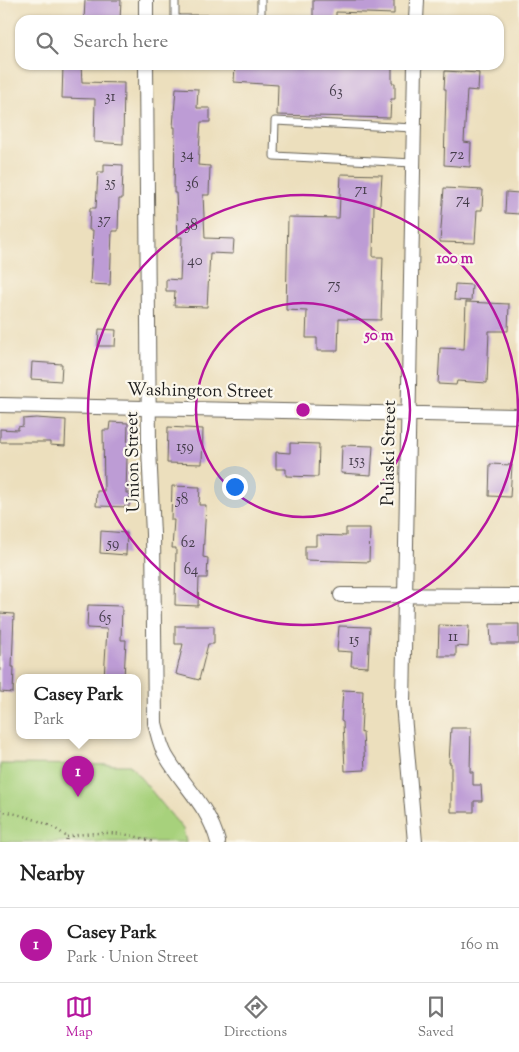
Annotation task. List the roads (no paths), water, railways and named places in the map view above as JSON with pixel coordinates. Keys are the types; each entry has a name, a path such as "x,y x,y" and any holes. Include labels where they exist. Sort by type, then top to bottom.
{"street":[{"path":"146,0 146,15"},
{"path":"416,15 417,0"},
{"name":"Union Street","path":"146,70 155,723 158,738 166,756 200,802 211,821 218,842"},
{"name":"Pulaski Street","path":"415,70 403,704 416,842"},
{"name":"Washington Street","path":"0,405 519,416"},
{"path":"341,595 519,596"}],"lane":[{"path":"175,0 175,15"},
{"path":"261,0 261,15"},
{"path":"413,163 274,156 275,121 414,128"}],"place":[{"name":"Casey Park","path":"78,797"}]}
